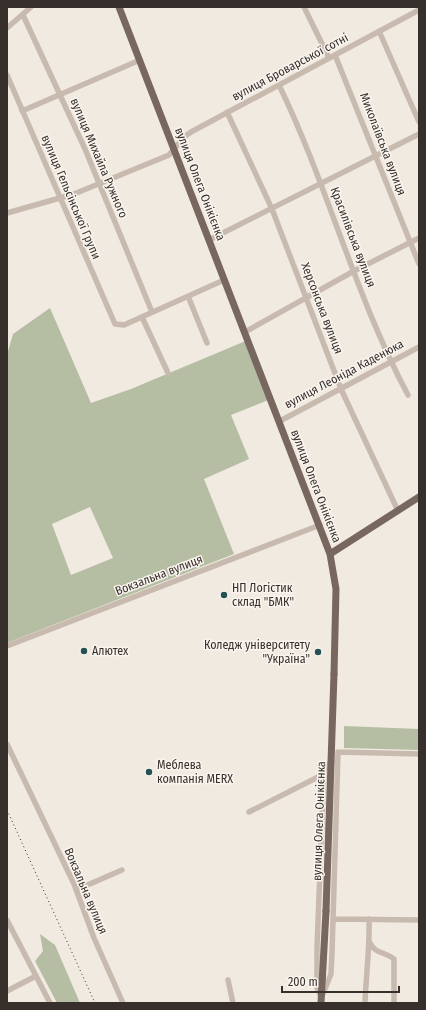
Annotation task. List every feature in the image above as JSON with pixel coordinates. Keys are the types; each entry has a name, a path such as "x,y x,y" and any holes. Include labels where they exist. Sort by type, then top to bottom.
{"main road":[{"name":"вулиця Олега Онікієнка","path":"120,7 330,554 336,589 322,1000"},
{"path":"330,554 419,497"}],"street":[{"path":"7,28 31,7"},
{"path":"304,7 329,58"},
{"name":"вулиця Броварської сотні","path":"7,213 99,185 170,155 174,148 187,135 379,31 418,12"},
{"name":"вулиця Михайла Ружного","path":"23,15 85,149 152,312"},
{"path":"379,31 419,122"},
{"name":"Миколаївська вулиця","path":"335,55 419,264"},
{"path":"22,111 140,60"},
{"name":"вулиця Гельсінської Групи","path":"7,75 111,317 117,325 124,325 142,317"},
{"name":"Красилівська вулиця","path":"279,85 320,184 390,363 408,395"},
{"name":"Херсонська вулиця","path":"228,112 272,209 307,296 341,389 398,511"},
{"path":"209,240 419,134"},
{"path":"245,332 307,296 419,238"},
{"path":"168,373 142,317 224,280"},
{"path":"188,296 207,342"},
{"name":"вулиця Леоніда Каденюка","path":"280,421 419,347"},
{"name":"Вокзальна вулиця","path":"7,646 320,525"},
{"name":"Вокзальна вулиця","path":"7,744 76,890 97,945 123,1003"},
{"path":"338,752 419,754"},
{"path":"249,812 318,777 338,752"},
{"path":"322,1000 331,974 334,919 334,862 338,752"},
{"path":"322,1000 317,988 324,770"},
{"path":"322,862 334,862"},
{"path":"76,890 122,870"},
{"path":"334,919 419,920"},
{"path":"365,1003 367,956 370,943 369,919"},
{"path":"7,920 50,1003"},
{"path":"370,943 372,948 381,954 394,959 394,1003"},
{"path":"7,990 36,976"},
{"path":"228,980 233,1003"}],"green space":[{"path":"50,308 91,403 131,389 248,340 271,399 231,415 249,459 204,479 234,554 7,643 7,355 13,334","holes":["90,507 113,558 71,575 52,524"]},
{"path":"344,726 419,729 419,750 344,748"},
{"path":"40,934 55,945 80,1003 57,1003 35,961 43,951"}],"railway":[{"path":"7,810 95,1003"}],"place":[{"name":"НП Логістик склад \"БМК\"","path":"224,595"},
{"name":"Алютех","path":"84,651"},
{"name":"Коледж університету \"Україна\"","path":"318,652"},
{"name":"Меблева компанія MERX","path":"149,772"}]}
